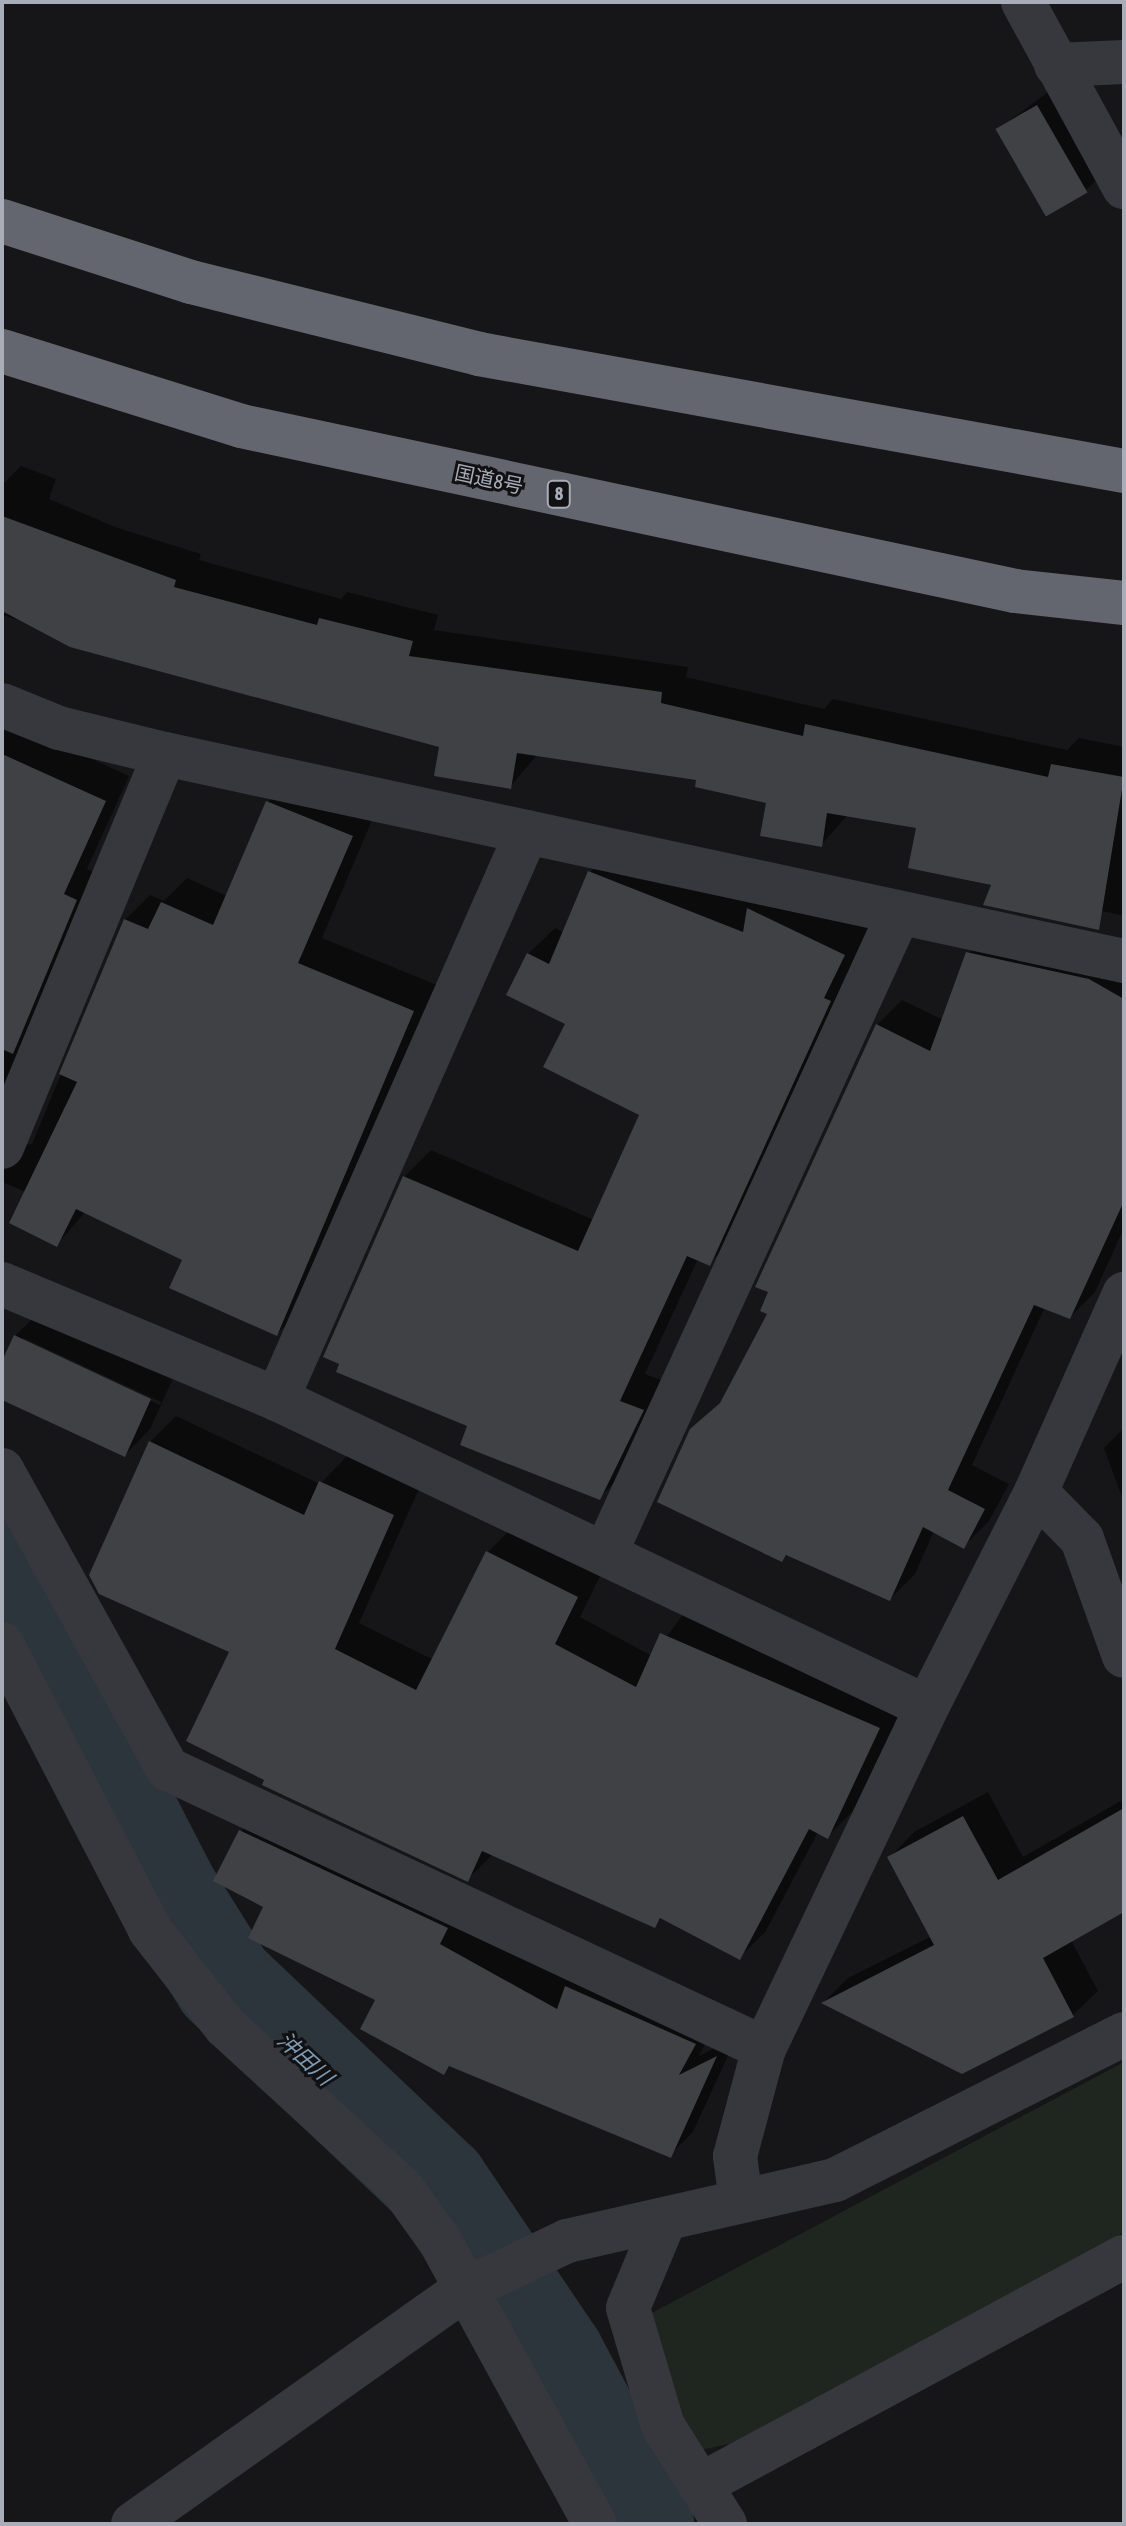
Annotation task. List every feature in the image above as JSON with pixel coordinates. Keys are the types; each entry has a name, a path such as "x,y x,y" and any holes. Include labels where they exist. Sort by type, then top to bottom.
{"highway":[{"path":"2,221 191,282 479,354 1124,471"},
{"name":"国道8号","path":"2,351 241,426 1015,591 1124,603"}],"street":[{"path":"1023,2 1124,187"},
{"path":"1056,65 1124,62"},
{"path":"2,705 165,754 1124,961"},
{"path":"2,1147 165,754"},
{"path":"277,1399 527,832"},
{"path":"605,1554 899,913"},
{"path":"2,1284 277,1399 927,1707"},
{"path":"741,2201 735,2156 764,2048 927,1707 1036,1492 1124,1294"},
{"path":"2,1470 168,1769 764,2048"},
{"path":"1036,1492 1082,1539 1124,1656"},
{"path":"2,1644 150,1930 225,2026 402,2188 440,2241 462,2291 595,2524"},
{"path":"133,2524 462,2291 567,2241 835,2180 1124,2034"},
{"path":"665,2219 628,2308 663,2426 725,2524"},
{"path":"700,2485 1124,2257"}],"shaded area":[{"path":"1124,2062 1124,2232 754,2439 700,2450 664,2394 648,2315"}],"building":[{"path":"1037,105 1088,192 1046,216 995,129"},
{"path":"2,516 176,580 174,587 317,625 319,618 413,641 409,656 662,692 661,703 803,736 805,724 1048,777 1051,764 1124,777 1099,930 983,905 991,885 908,868 916,828 827,813 822,847 760,836 766,803 695,787 696,780 517,753 511,789 434,776 439,747 70,647 2,611"},
{"path":"2,754 106,801 64,894 77,900 13,1054 2,1049"},
{"path":"266,801 353,836 298,963 414,1011 277,1336 169,1288 182,1260 76,1209 57,1247 9,1223 77,1082 59,1074 124,919 148,929 161,902 213,925"},
{"path":"588,871 743,932 747,908 845,955 824,998 831,1001 710,1266 687,1256 620,1401 644,1410 600,1500 460,1445 467,1426 336,1372 339,1364 323,1357 403,1176 578,1251 639,1115 543,1067 565,1024 506,995 527,953 549,964"},
{"path":"966,952 1089,979 1124,999 1124,1201 1070,1319 1034,1305 948,1490 985,1509 964,1549 923,1527 890,1601 786,1555 782,1562 657,1502 690,1429 720,1403 767,1314 760,1311 768,1292 755,1287 876,1024 930,1051"},
{"path":"14,1335 151,1399 125,1457 2,1400 2,1361"},
{"path":"149,1441 304,1515 319,1481 394,1515 335,1649 416,1690 486,1551 578,1597 555,1644 636,1687 660,1633 880,1728 828,1839 809,1829 740,1960 660,1918 655,1928 482,1851 468,1882 262,1785 264,1780 186,1741 229,1652 99,1594 89,1575"},
{"path":"1124,1808 1124,1912 1043,1958 1074,2017 962,2074 821,2003 934,1945 887,1857 963,1816 998,1880"},
{"path":"239,1830 448,1928 440,1944 557,2009 565,1986 696,2044 679,2075 717,2056 671,2158 449,2066 444,2075 360,2029 375,2000 248,1938 263,1907 213,1881"}],"waterway":[{"name":"沖田川","path":"2,1571 167,1891 224,1982 438,2185 554,2357 643,2524"}]}
